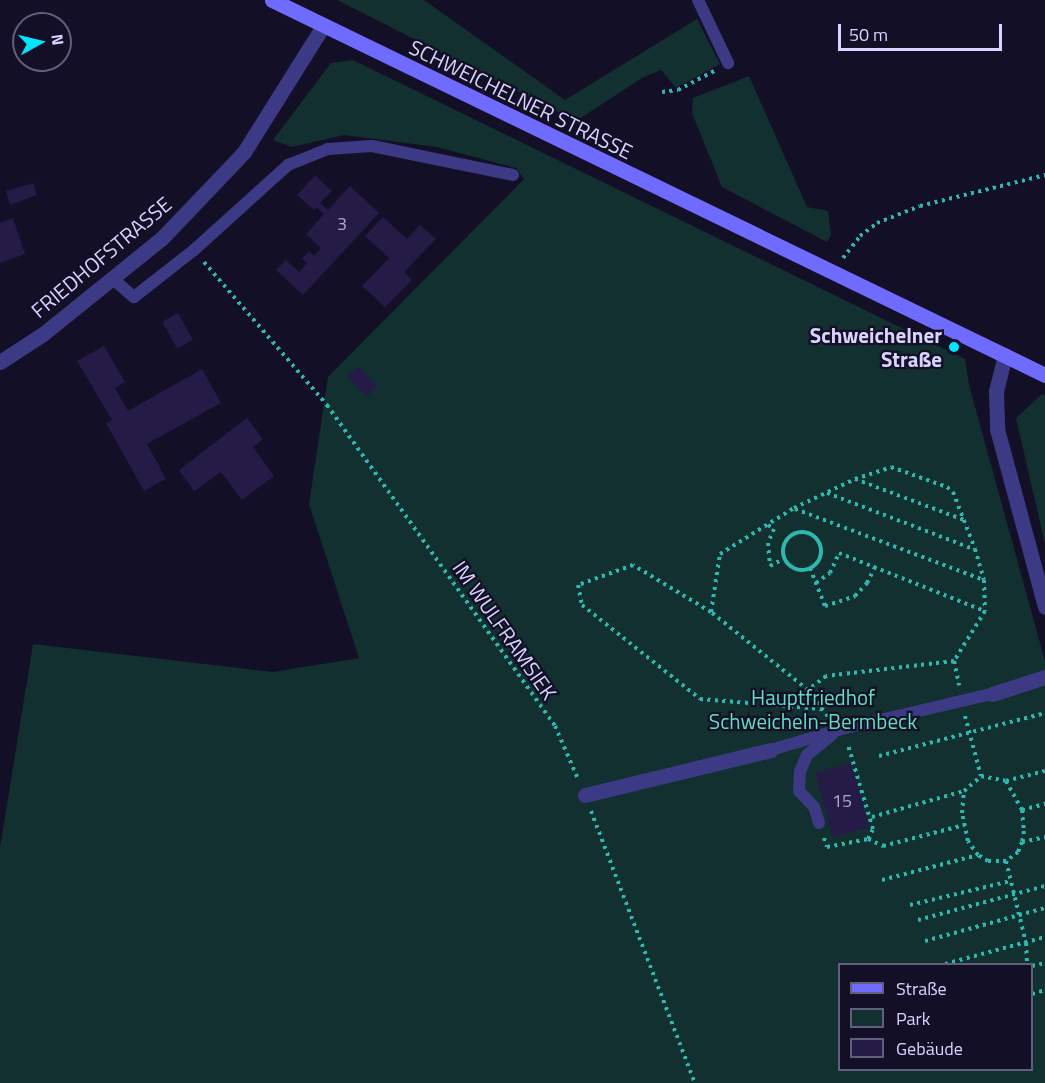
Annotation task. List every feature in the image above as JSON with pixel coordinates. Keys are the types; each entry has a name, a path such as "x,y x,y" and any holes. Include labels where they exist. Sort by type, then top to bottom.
{"street":[{"name":"SCHWEICHELNER STRASSE","path":"272,0 1045,375"},
{"name":"FRIEDHOFSTRASSE","path":"0,362 43,334 162,238 244,152 323,26"},
{"path":"1005,355 996,393 997,429 1045,607"},
{"path":"992,694 1045,677"},
{"path":"585,795 771,750"}],"lane":[{"path":"698,0 728,63"},
{"path":"113,279 134,297 194,250 288,165 328,149 372,146 513,175"},
{"path":"771,750 838,730 992,694"},
{"path":"819,823 814,807 800,791 800,772 807,755 838,730"}],"path":[{"path":"662,92 678,90 728,63"},
{"path":"834,272 860,236 877,223 920,206 1045,175"},
{"name":"IM WULFRAMSIEK","path":"194,250 327,405 555,726 585,795 695,1083"},
{"path":"711,612 720,554 794,508 855,479 891,467 947,487 953,492 975,549 984,580 985,611 954,661 981,776"},
{"path":"855,479 964,520"},
{"path":"827,493 975,549"},
{"path":"794,508 984,580"},
{"path":"768,525 774,529 768,543 770,566 785,558"},
{"path":"796,533 808,533 818,541 821,547 819,559 810,568 798,569 785,558 784,547 790,536 796,533"},
{"path":"816,583 830,573 839,553 985,611"},
{"path":"823,710 700,699 582,605 578,585 633,565 711,612 808,690 823,710 838,730 850,748 872,817 873,829 868,840"},
{"path":"810,568 825,606 839,604 855,596 867,583 875,567"},
{"path":"808,690 826,676 954,661"},
{"path":"879,756 1045,713"},
{"path":"981,776 1006,781 1045,771"},
{"path":"872,817 964,792 981,776"},
{"path":"964,792 962,813 968,841 978,855 988,861 1006,861 1018,852 1024,831 1022,810 1006,781"},
{"path":"1022,810 1045,804"},
{"path":"819,823 827,847 868,840 883,846 964,825"},
{"path":"1022,842 1045,837"},
{"path":"882,880 978,855"},
{"path":"1006,861 1026,943 1027,963"},
{"path":"910,905 1011,881"},
{"path":"918,920 1045,886"},
{"path":"925,941 1045,908"},
{"path":"949,963 1045,938"}],"green space":[{"path":"337,0 424,0 565,100 697,19 720,64 676,88 661,70 642,78 576,121"},
{"name":"Hauptfriedhof Schweicheln-Bermbeck","path":"353,60 965,359 969,385 1045,661 1045,1083 0,1083 0,848 33,644 273,672 359,658 309,504 328,377 524,179 516,168 437,147 344,135 292,147 273,140 331,63"},
{"path":"749,76 807,207 828,211 831,235 827,242 722,187 692,113 693,98"},
{"path":"1042,394 1045,396 1045,544 1016,418"}],"building":[{"path":"315,175 332,191 320,203 328,210 350,186 379,213 303,295 276,270 286,260 299,272 307,263 302,259 309,251 314,256 321,248 306,234 324,214 317,207 314,210 297,195"},
{"path":"33,183 37,195 10,205 6,191"},
{"path":"383,217 407,239 420,225 436,239 404,272 412,280 385,307 362,286 389,258 365,236"},
{"path":"13,218 25,254 0,263 0,223"},
{"path":"178,313 193,340 177,349 162,322"},
{"path":"104,346 125,382 115,388 128,411 202,369 221,403 147,444 166,479 144,491 106,423 112,420 77,361"},
{"path":"358,366 378,386 366,397 347,377"},
{"path":"247,418 263,439 253,447 274,476 242,500 221,472 194,491 179,470"},
{"path":"852,763 869,828 833,838 815,773"}],"place":[{"name":"Schweichelner Straße","path":"954,347"}]}
